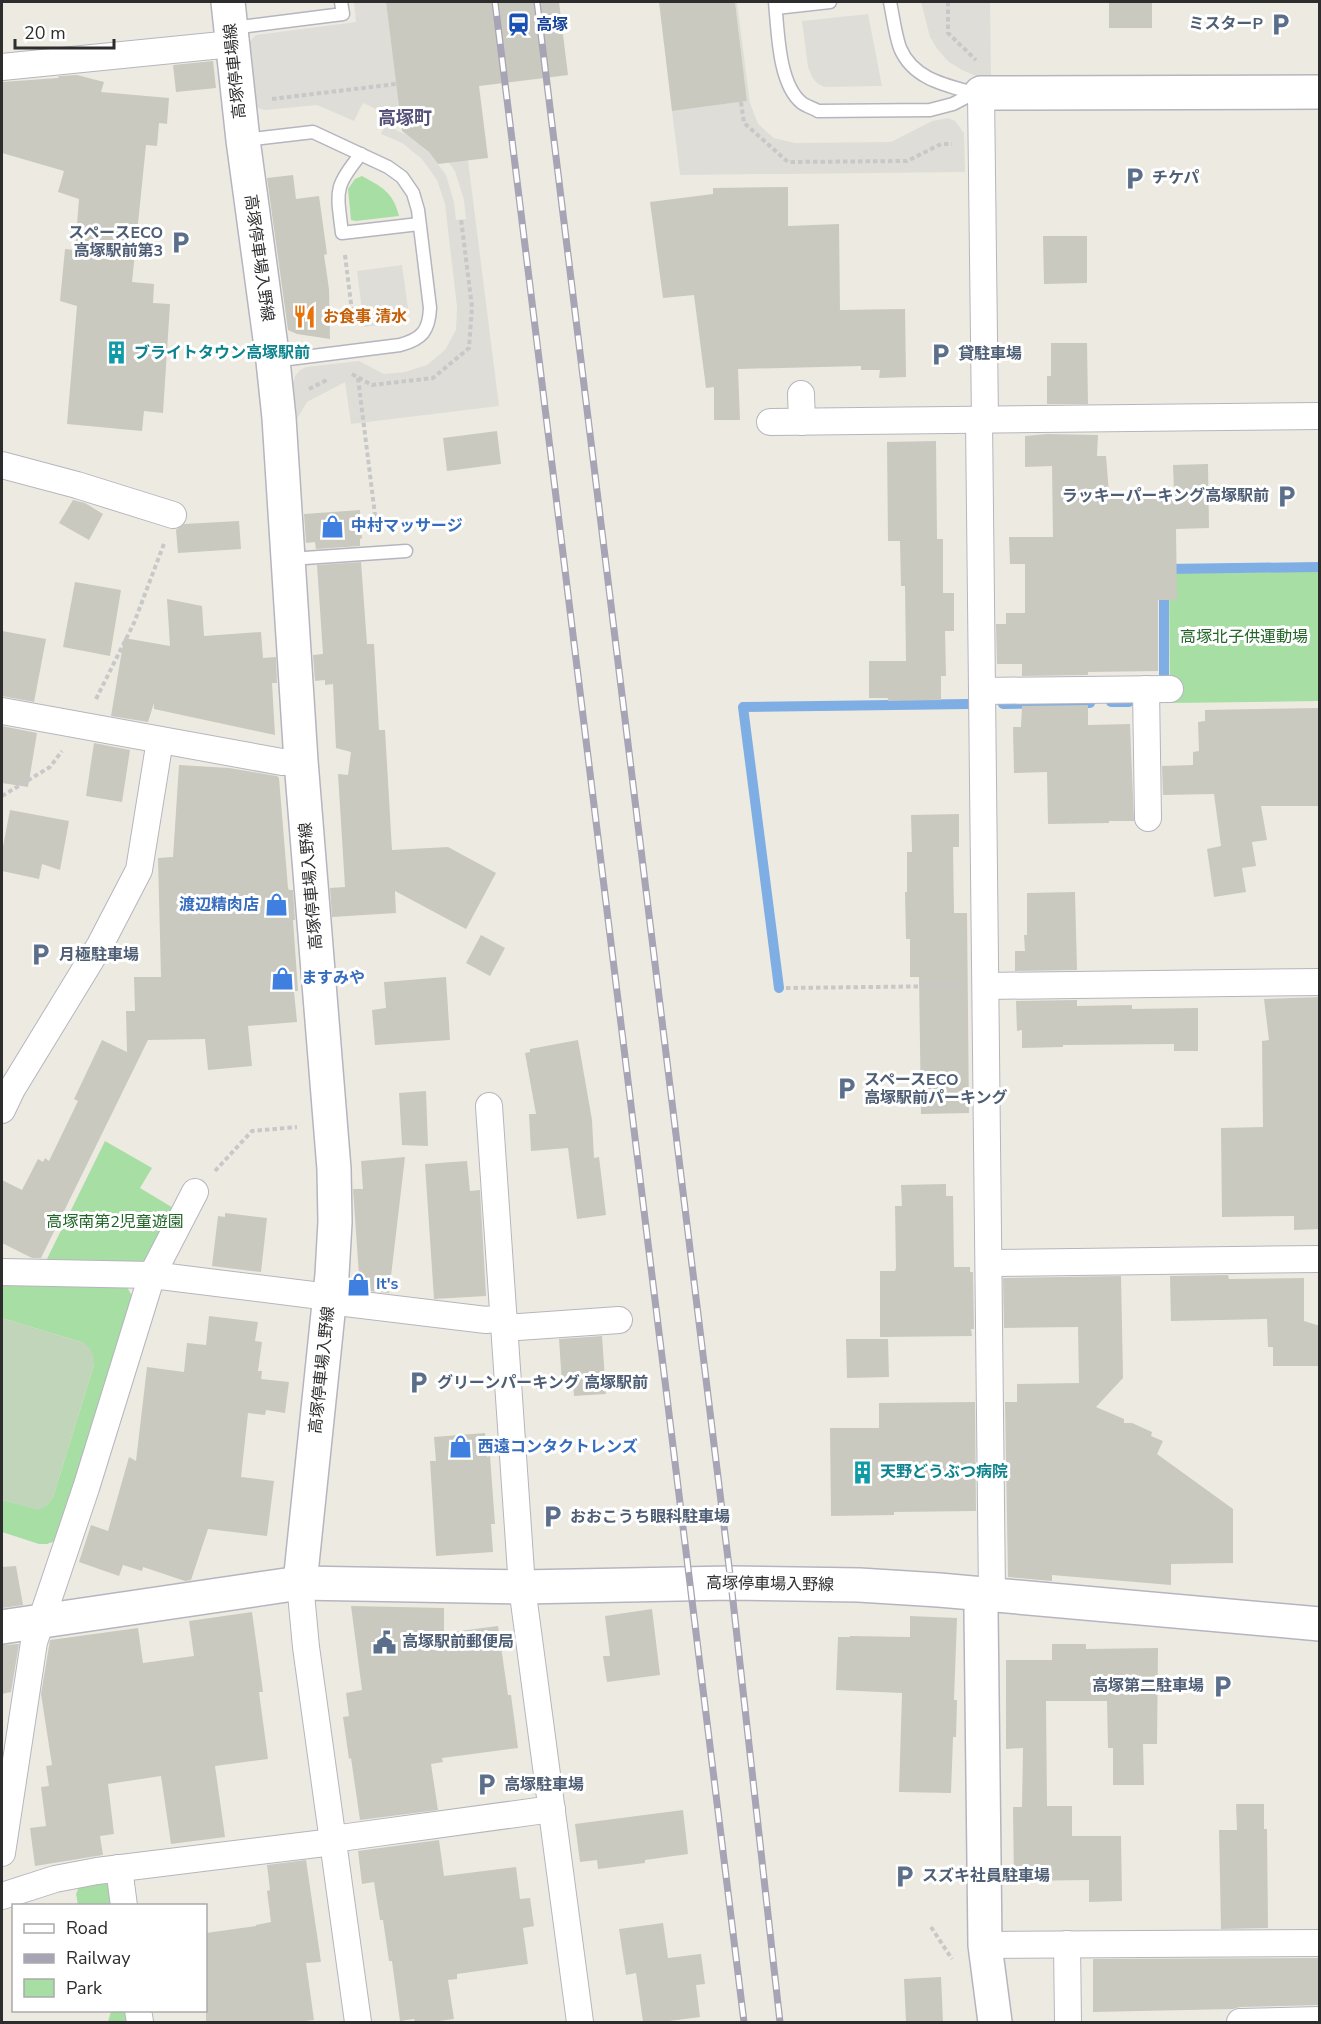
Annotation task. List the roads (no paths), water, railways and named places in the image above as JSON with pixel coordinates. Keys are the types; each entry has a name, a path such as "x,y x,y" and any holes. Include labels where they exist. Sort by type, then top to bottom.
{"main road":[{"name":"高塚停車場線","path":"231,24 243,140"},
{"path":"978,93 1320,92"},
{"name":"高塚停車場入野線","path":"243,140 273,361 289,559 301,761 334,1169 335,1222 329,1299 300,1583 522,1587 789,1583 930,1589 1320,1624"},
{"path":"2,1627 300,1583"},
{"path":"987,1594 981,1611 985,1945 995,2022"}],"street":[{"path":"2,67 231,24"},
{"path":"978,93 989,1263 987,1594"},
{"path":"801,393 802,422"},
{"path":"770,422 1320,416"},
{"path":"2,465 77,485 173,515"},
{"path":"982,691 1158,689 1148,818"},
{"path":"2,711 282,762 301,761"},
{"path":"2,1110 12,1089 100,945 139,870 160,740"},
{"path":"986,986 1320,981"},
{"path":"489,1106 522,1587 580,2022"},
{"path":"2,1853 34,1642 86,1488 152,1275 195,1192"},
{"path":"989,1263 1320,1258"},
{"path":"2,1272 152,1275 504,1323 619,1320"},
{"path":"300,1583 306,1647 357,2022"},
{"path":"3,1890 55,1878 119,1868 333,1841 552,1809"},
{"path":"119,1868 124,1904"},
{"path":"985,1945 1320,1943"},
{"path":"1067,1944 1068,2022"},
{"path":"1240,2022 1320,2020"}],"lane":[{"path":"231,24 343,14 341,2"},
{"path":"830,2 775,5 784,73 790,90 802,103 818,111 930,110 953,104 978,93"},
{"path":"891,2 900,48 909,64 923,76 978,93"},
{"path":"243,140 313,132 361,154 388,167 402,177 413,193 419,224 430,308 429,321 423,333 413,341 400,345 273,361"},
{"path":"361,154 344,175 339,186 338,199 342,233 419,224"},
{"path":"289,559 406,551"}],"waterway":[{"path":"1164,569 1320,567"},
{"path":"1164,586 1164,679"},
{"path":"1111,702 1129,702"},
{"path":"1003,704 1090,703"},
{"path":"779,988 743,707 969,704"}],"railway":[{"path":"495,2 744,2022"},
{"path":"537,2 731,1583 780,2022"}],"place":[{"name":"ミスターP","path":"1281,24"},
{"name":"高塚","path":"518,25"},
{"name":"チケパ","path":"1134,178"},
{"name":"スペースECO 高塚駅前第3","path":"181,242"},
{"name":"お食事 清水","path":"305,317"},
{"name":"ブライトタウン高塚駅前","path":"116,353"},
{"name":"貸駐車場","path":"940,354"},
{"name":"ラッキーパーキング高塚駅前","path":"1287,496"},
{"name":"中村マッサージ","path":"333,526"},
{"name":"渡辺精肉店","path":"277,905"},
{"name":"月極駐車場","path":"41,955"},
{"name":"ますみや","path":"283,978"},
{"name":"スペースECO 高塚駅前パーキング","path":"846,1089"},
{"name":"It's","path":"358,1284"},
{"name":"グリーンパーキング 高塚駅前","path":"419,1383"},
{"name":"西遠コンタクトレンズ","path":"460,1447"},
{"name":"天野どうぶつ病院","path":"862,1472"},
{"name":"おおこうち眼科駐車場","path":"552,1517"},
{"name":"高塚駅前郵便局","path":"384,1642"},
{"name":"高塚第二駐車場","path":"1222,1686"},
{"name":"高塚駐車場","path":"486,1785"},
{"name":"スズキ社員駐車場","path":"904,1876"}],"district":[{"name":"高塚町","path":"405,118"}],"park label":[{"name":"高塚北子供運動場","path":"1244,637"},
{"name":"高塚南第2児童遊園","path":"115,1222"}]}
